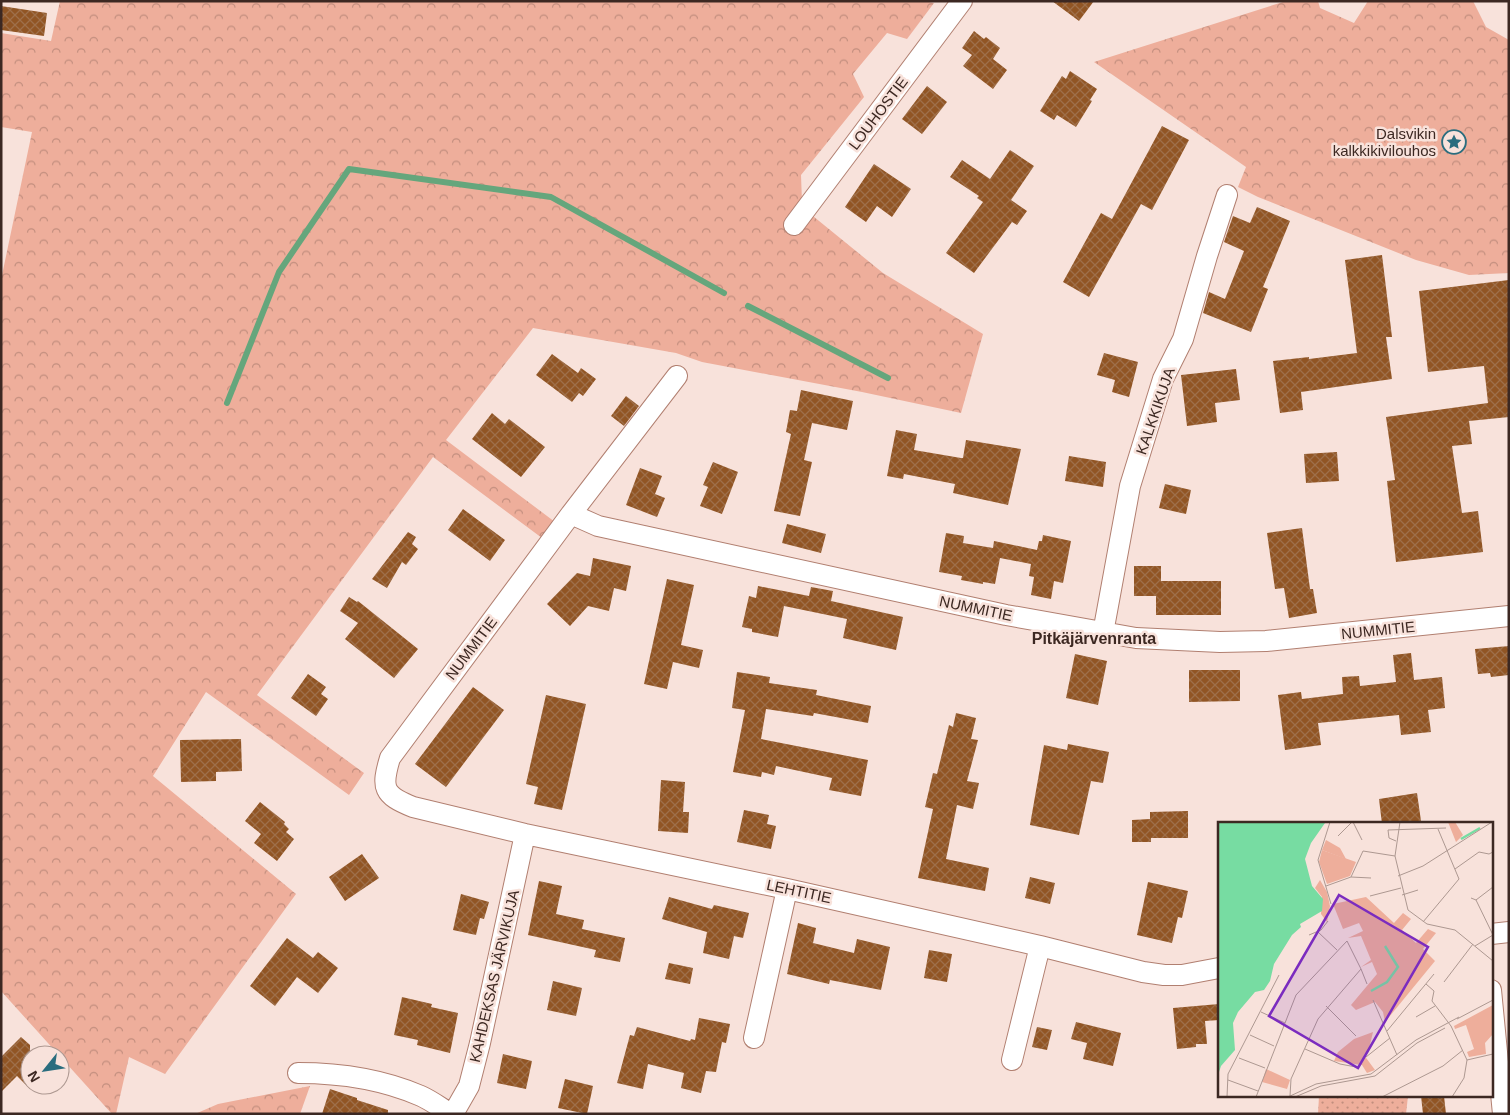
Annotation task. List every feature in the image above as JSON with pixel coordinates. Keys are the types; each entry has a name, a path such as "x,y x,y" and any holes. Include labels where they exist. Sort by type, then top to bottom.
{"street":[{"name":"LOUHOSTIE","path":"794,225 962,1"},
{"name":"KALKKIKUJA","path":"1103,633 1130,486 1163,379 1183,339 1206,256 1227,195"},
{"name":"NUMMITIE","path":"385,788 385,774 390,758 571,514 677,376"},
{"name":"NUMMITIE","path":"571,514 598,526 1006,615 1136,638 1266,642 1509,616"},
{"name":"LEHTITIE","path":"385,788 395,800 413,807 525,834 788,888 1040,946 1142,972 1182,975 1218,968"},
{"name":"KAHDEKSAS JÄRVIKUJA","path":"452,1114 469,1086 525,834"},
{"path":"754,1038 788,888"},
{"path":"1492,934 1509,932"},
{"path":"1012,1060 1040,946"},
{"path":"1492,1000 1503,1114"},
{"path":"298,1072 356,1076 382,1083 423,1096 452,1114"}],"green space":[{"path":"60,1 924,1 934,3 907,39 887,33 853,74 864,97 801,175 802,202 808,212 883,273 983,334 961,413 702,362 676,353 533,328 446,440 555,522 542,538 433,457 257,695 364,773 349,795 206,692 153,776 296,894 165,1074 129,1057 116,1114 112,1114 70,1067 70,1045 50,1045 1,991 1,280 32,132 1,127 1,33 51,41"},
{"path":"1286,1 1318,1 1320,8 1354,23 1368,1 1473,1 1486,27 1509,40 1509,273 1469,275 1416,260 1258,197 1238,187 1246,167 1094,62"},
{"path":"310,1086 300,1114 195,1114 218,1104"},
{"path":"1319,1098 1408,1098 1406,1114 1318,1114"}],"building":[{"path":"1052,1 1094,1 1079,21"},
{"path":"1,6 47,13 44,36 1,30"},
{"path":"974,31 984,39 986,37 1000,48 993,59 1007,70 993,89 963,66 972,55 962,48"},
{"path":"1070,71 1097,89 1076,127 1057,115 1054,120 1040,111 1062,76 1066,79"},
{"path":"927,86 947,102 922,134 902,119"},
{"path":"1162,126 1189,140 1152,210 1141,204 1089,297 1063,282 1101,213 1112,219"},
{"path":"1010,150 1034,166 1011,200 1027,211 1017,225 1012,222 974,273 946,253 983,202 977,198 979,196 950,177 962,160 990,179"},
{"path":"874,164 911,189 892,217 877,206 866,222 845,207"},
{"path":"1257,207 1290,221 1263,287 1268,289 1251,332 1203,313 1209,292 1225,299 1244,251 1224,242 1233,216 1250,223"},
{"path":"1382,255 1392,337 1386,337 1392,379 1301,392 1303,410 1280,413 1273,361 1357,353 1345,260"},
{"path":"1509,280 1509,417 1469,421 1472,444 1452,446 1462,513 1478,511 1483,552 1396,562 1387,481 1395,480 1386,417 1488,403 1484,366 1428,372 1419,291"},
{"path":"1104,353 1138,362 1129,397 1112,392 1115,380 1097,375"},
{"path":"552,354 578,373 581,368 596,379 583,396 579,393 572,402 536,375"},
{"path":"1236,369 1240,400 1215,403 1217,422 1187,426 1181,375"},
{"path":"801,390 853,401 847,430 812,423 804,460 812,462 800,516 774,511 791,434 786,432 790,410 797,411"},
{"path":"626,396 639,406 624,426 611,416"},
{"path":"492,413 505,424 509,419 545,447 521,477 472,439"},
{"path":"896,430 917,434 914,450 961,458 963,458 966,440 1021,449 1008,505 953,493 955,484 904,474 903,479 887,476"},
{"path":"1337,452 1339,481 1306,483 1304,454"},
{"path":"1069,456 1106,462 1103,487 1065,481"},
{"path":"713,462 738,472 722,514 700,506 708,487 703,485"},
{"path":"640,468 662,476 655,494 665,498 657,517 626,505"},
{"path":"1165,484 1191,490 1186,514 1159,508"},
{"path":"463,509 505,540 490,561 448,530"},
{"path":"787,524 826,534 821,553 782,543"},
{"path":"1302,528 1310,589 1313,589 1317,613 1289,618 1284,588 1275,589 1267,533"},
{"path":"408,532 416,537 412,544 418,549 406,565 402,562 387,588 372,579"},
{"path":"946,533 964,536 963,543 993,548 994,541 1037,550 1043,535 1071,541 1063,583 1054,581 1051,599 1031,595 1034,577 1029,576 1031,564 1000,558 995,584 961,580 962,576 939,572"},
{"path":"593,558 631,566 626,591 614,588 609,611 588,606 570,626 547,604 577,573 590,576"},
{"path":"1134,566 1161,566 1161,581 1221,581 1221,615 1156,615 1156,596 1134,596"},
{"path":"667,579 694,585 681,645 703,650 699,668 673,662 667,689 644,684"},
{"path":"758,586 809,596 811,587 833,591 831,601 903,617 896,650 843,638 847,619 784,606 778,637 752,632 752,629 742,627 749,596 756,598"},
{"path":"349,597 358,601 418,649 394,678 345,639 358,623 340,611"},
{"path":"1509,646 1509,675 1491,677 1490,673 1478,674 1475,649"},
{"path":"1411,653 1414,680 1442,677 1445,708 1428,710 1431,732 1401,735 1399,715 1318,723 1321,745 1285,750 1278,695 1301,692 1302,699 1343,694 1342,677 1359,676 1360,686 1396,682 1393,655"},
{"path":"1075,654 1107,661 1098,705 1066,698"},
{"path":"1189,670 1240,670 1240,701 1189,702"},
{"path":"737,672 770,677 769,683 817,690 816,695 871,706 868,723 814,713 813,716 766,709 761,739 868,760 861,796 829,790 832,778 776,766 774,775 762,772 761,777 733,772 745,710 732,708"},
{"path":"308,674 326,687 321,694 328,699 316,716 291,698"},
{"path":"473,687 504,710 446,787 415,764"},
{"path":"546,695 586,704 562,810 534,804 538,787 526,784"},
{"path":"956,713 976,718 971,739 978,740 967,781 979,783 973,809 957,805 946,859 989,868 985,891 918,878 933,809 925,807 933,773 937,774 949,725 953,727"},
{"path":"241,739 242,771 216,772 216,781 181,782 180,740"},
{"path":"1068,744 1109,752 1103,783 1091,781 1079,835 1030,825 1044,745 1067,750"},
{"path":"661,780 685,782 683,812 689,812 688,833 658,831"},
{"path":"1417,793 1421,821 1382,822 1379,799"},
{"path":"260,802 285,822 284,824 289,829 286,832 294,839 277,861 254,843 261,834 245,821"},
{"path":"744,810 769,815 767,824 776,826 771,849 737,842"},
{"path":"1188,811 1188,838 1151,838 1151,842 1132,842 1132,820 1150,819 1150,812"},
{"path":"362,854 379,878 345,901 329,877"},
{"path":"1030,877 1055,883 1050,904 1025,898"},
{"path":"539,881 562,886 556,914 584,920 582,929 625,938 620,962 594,957 596,950 528,935"},
{"path":"1148,882 1188,891 1182,918 1178,917 1172,943 1137,935"},
{"path":"461,894 489,902 484,919 480,918 476,935 453,930"},
{"path":"669,897 712,909 714,905 749,913 743,938 734,936 729,959 703,953 707,932 662,919"},
{"path":"798,923 816,928 813,943 854,953 857,939 890,947 881,990 830,980 829,984 787,974"},
{"path":"287,938 313,958 318,952 338,968 318,993 297,977 275,1006 250,986"},
{"path":"929,950 952,954 947,982 924,978"},
{"path":"669,963 693,968 690,984 665,979"},
{"path":"553,981 582,988 576,1016 547,1010"},
{"path":"402,997 432,1004 431,1007 458,1013 450,1053 417,1045 418,1040 394,1035"},
{"path":"1218,1004 1218,1020 1205,1021 1207,1044 1196,1044 1196,1047 1177,1049 1173,1008"},
{"path":"699,1018 730,1024 726,1043 722,1042 716,1072 706,1071 701,1093 681,1088 684,1073 648,1064 643,1089 617,1083 630,1035 634,1036 637,1027 690,1041 691,1039 695,1040"},
{"path":"1076,1022 1121,1033 1113,1066 1083,1059 1087,1043 1071,1039"},
{"path":"1037,1027 1052,1030 1047,1050 1032,1047"},
{"path":"21,1037 30,1045 20,1045 20,1079 17,1076 1,1092 1,1057"},
{"path":"503,1054 532,1061 526,1089 497,1083"},
{"path":"565,1079 593,1086 587,1114 558,1108"},
{"path":"330,1089 388,1110 388,1114 322,1114"},
{"path":"1421,1098 1444,1098 1446,1114 1423,1114"}],"waterway":[{"path":"227,403 279,272 349,169 551,197 724,293"},
{"path":"748,306 888,378"}],"place":[{"name":"Dalsvikin kalkkikivilouhos","path":"1454,142"}],"district":[{"name":"Pitkäjärvenranta","path":"1094,638"}]}
